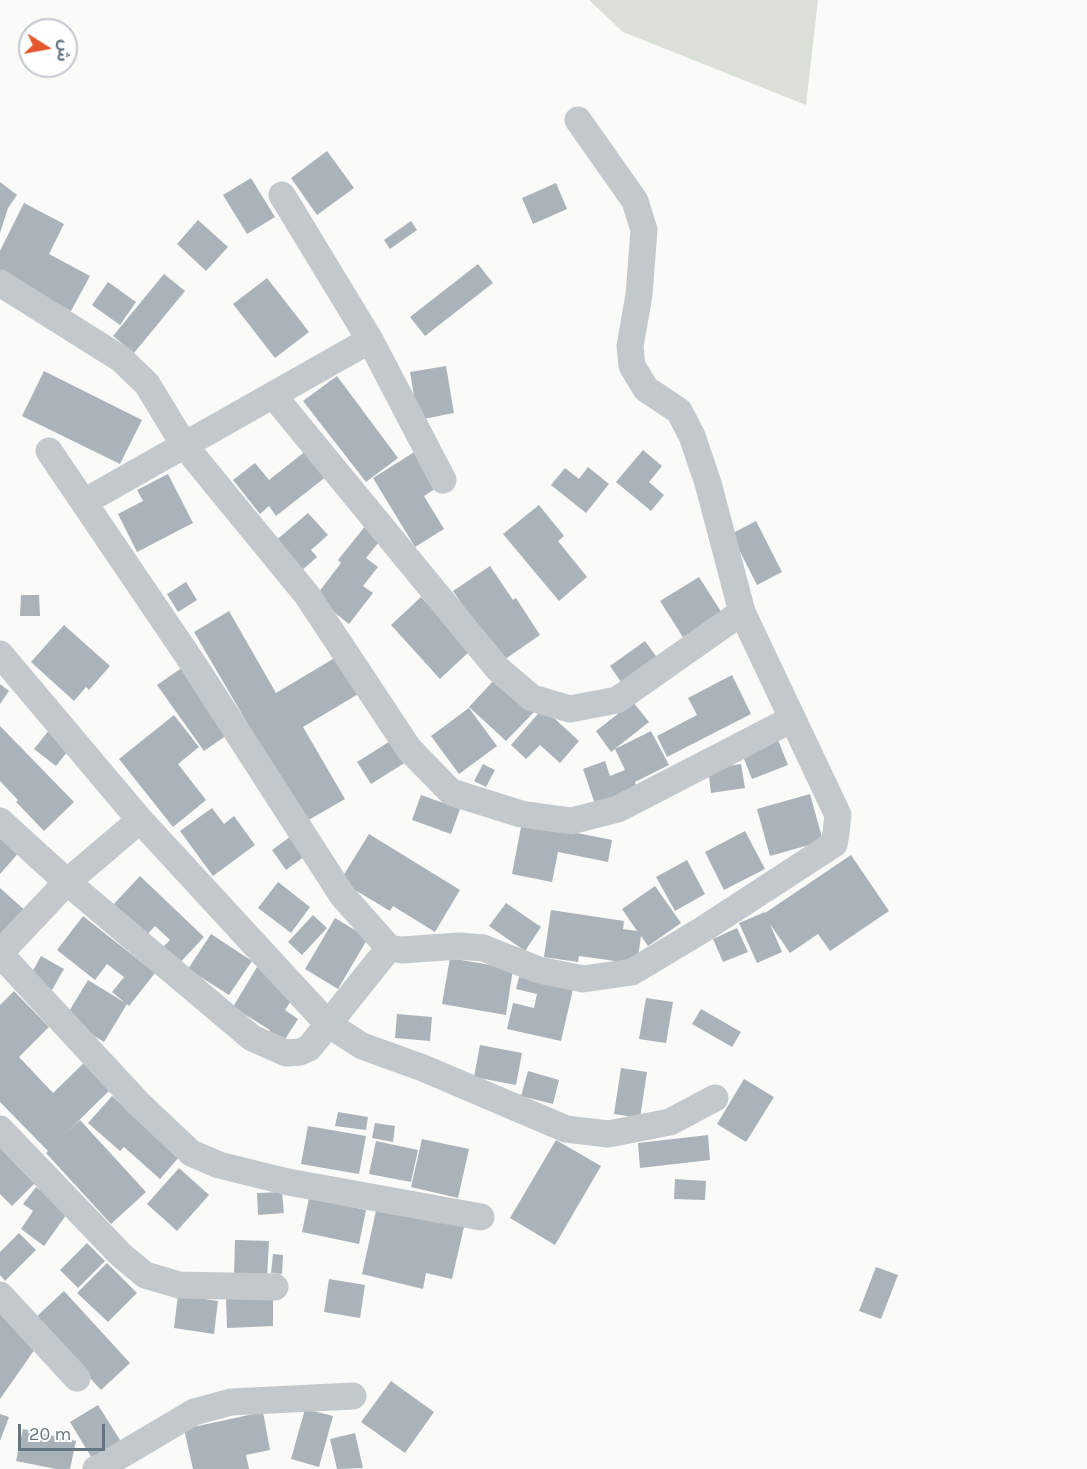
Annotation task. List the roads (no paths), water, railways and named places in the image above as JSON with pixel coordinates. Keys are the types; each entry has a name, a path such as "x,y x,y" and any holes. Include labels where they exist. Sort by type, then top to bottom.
{"street":[{"path":"49,451 194,664 342,895 389,948 402,950 459,946 483,948 539,970 583,979 632,972 702,930 834,844 838,815 742,612 708,483 692,436 679,411 646,389 632,366 630,346 639,296 644,230 635,201 578,120"},
{"path":"282,195 369,340 443,480"},
{"path":"0,283 121,359 147,384 184,445 307,595 409,749 451,792 521,814 572,821 618,808 792,719"},
{"path":"84,502 369,340"},
{"path":"273,394 498,669 532,698 570,709 616,700 742,612"},
{"path":"0,654 140,820 328,1024 362,1046 423,1068 567,1129 608,1134 670,1122 715,1098"},
{"path":"140,820 67,882 0,953 138,1102 191,1153 219,1165 288,1182 481,1217"},
{"path":"0,821 67,882 252,1038 286,1053 300,1052 309,1048 389,948"},
{"path":"0,1130 121,1255 145,1275 179,1285 275,1287"},
{"path":"0,1295 77,1378"},
{"path":"96,1469 194,1412 231,1402 353,1396"}]}
